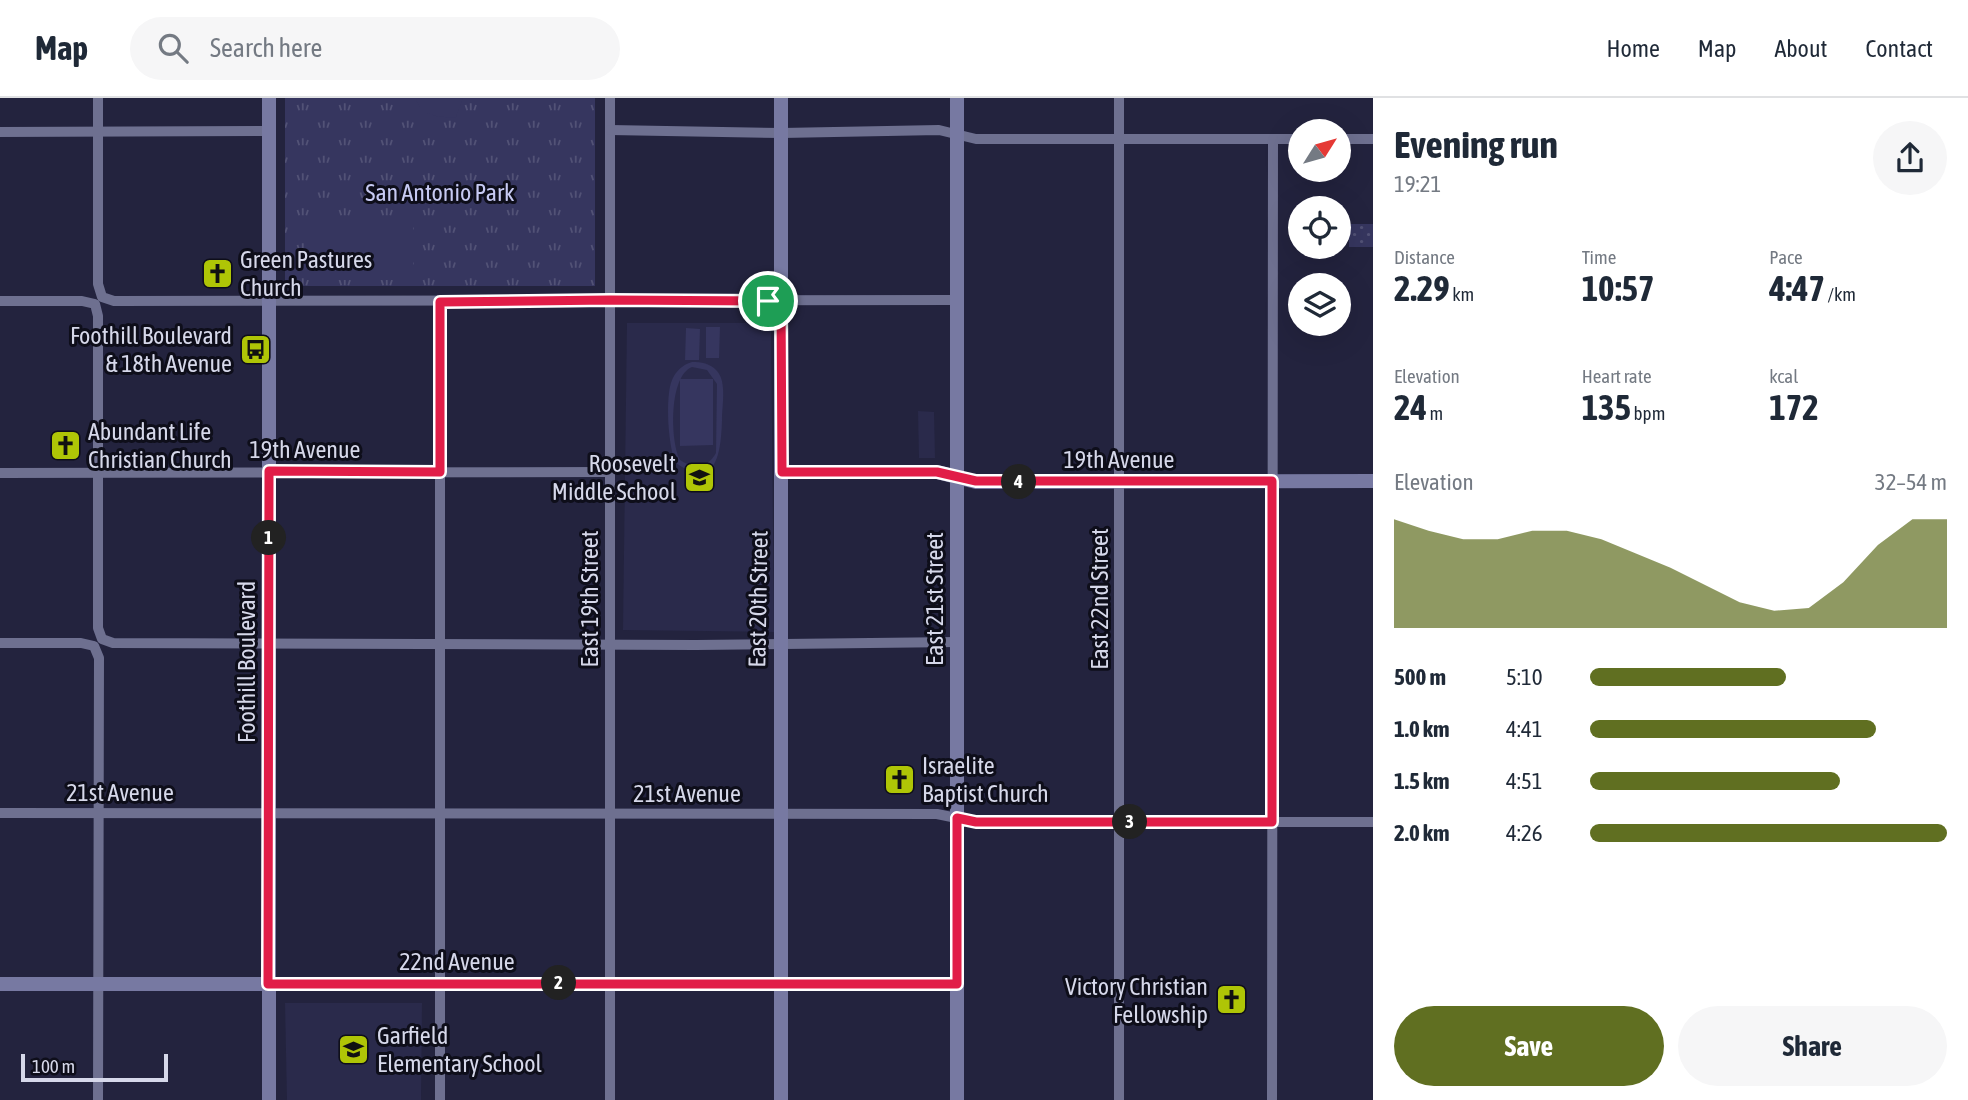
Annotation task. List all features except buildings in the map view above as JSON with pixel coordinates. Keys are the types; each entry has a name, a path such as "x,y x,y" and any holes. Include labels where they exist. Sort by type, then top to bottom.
{"street":[{"path":"98,98 98,1100"},
{"name":"Foothill Boulevard","path":"268,98 269,1100"},
{"name":"East 19th Street","path":"610,98 610,1100"},
{"name":"East 20th Street","path":"781,1100 782,98"},
{"name":"East 21st Street","path":"957,98 957,1100"},
{"name":"East 22nd Street","path":"1119,98 1119,1100"},
{"path":"610,130 782,133 939,130 976,139 1288,139"},
{"path":"0,132 268,131"},
{"path":"1272,1100 1273,139"},
{"path":"1351,139 1373,139"},
{"path":"0,302 957,300"},
{"path":"440,302 440,1100"},
{"name":"19th Avenue","path":"0,473 610,472"},
{"name":"19th Avenue","path":"782,472 937,472 976,481 1373,481"},
{"path":"0,643 957,642"},
{"name":"21st Avenue","path":"0,813 937,814 976,822 1373,822"},
{"name":"22nd Avenue","path":"0,984 957,984"}],"shaded area":[{"name":"Roosevelt Middle School","path":"627,323 771,323 774,632 623,630"},
{"path":"918,411 934,412 935,458 919,458"},
{"name":"Garfield Elementary School","path":"285,1003 422,1003 421,1100 287,1100"}],"green space":[{"name":"San Antonio Park","path":"285,98 595,98 595,286 285,286"},
{"path":"463,98 456,117 427,112 418,105 416,99"},
{"path":"1351,224 1373,224 1373,247 1351,247"},
{"path":"305,225 413,225 413,280 305,280"},
{"path":"706,327 720,327 719,358 706,358"},
{"path":"686,328 700,329 699,360 685,360"},
{"path":"692,362 711,366 717,371 723,388 718,454 709,470 701,473 690,471 676,463 669,434 668,409 672,380 677,371","holes":["692,367 707,370 717,384 716,453 709,462 695,466 680,460 677,451 673,424 675,395 684,373"]},
{"path":"680,379 713,379 713,445 680,446"}],"place":[{"name":"Green Pastures Church","path":"217,273"},
{"name":"Foothill Boulevard & 18th Avenue","path":"255,349"},
{"name":"Abundant Life Christian Church","path":"65,445"},
{"name":"Roosevelt Middle School","path":"699,477"},
{"name":"Israelite Baptist Church","path":"899,779"},
{"name":"Victory Christian Fellowship","path":"1231,1000"},
{"name":"Garfield Elementary School","path":"354,1049"}],"route":[{"path":"768,301 781,301 782,472 937,472 976,481 1272,481 1272,822 976,822 957,818 957,984 268,984 269,471 440,472 440,302 768,301"}]}
